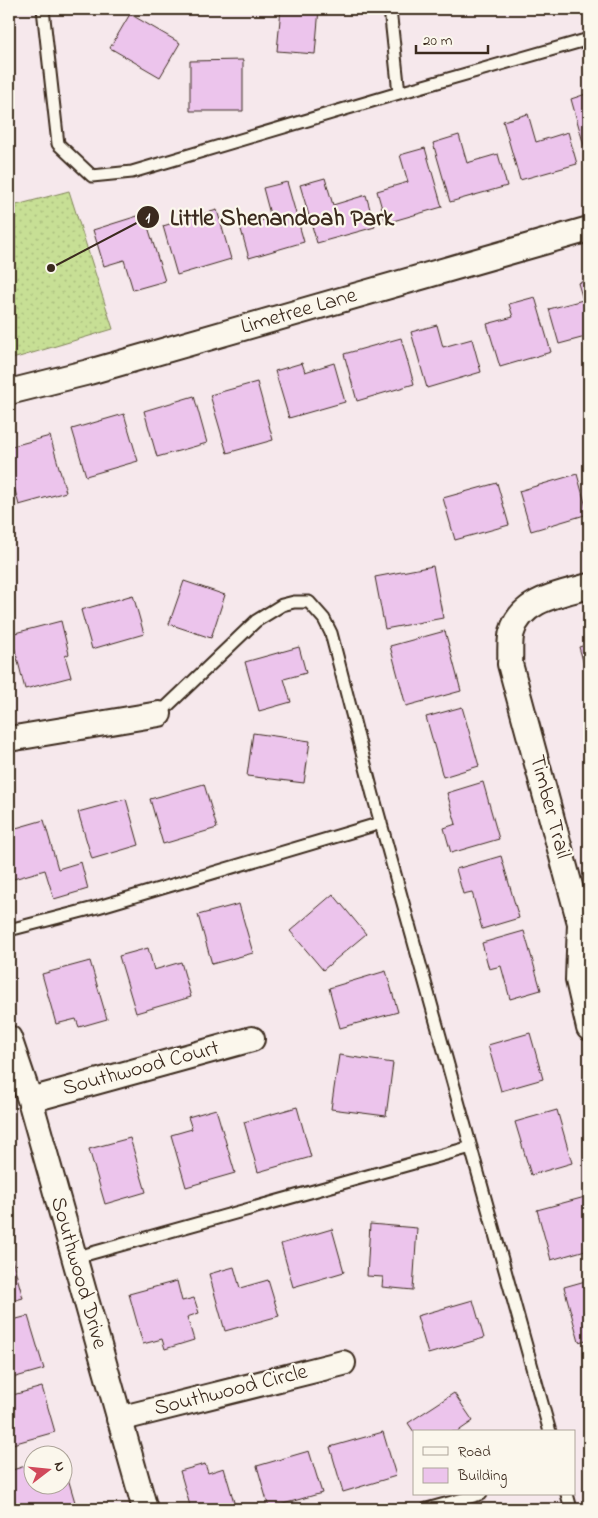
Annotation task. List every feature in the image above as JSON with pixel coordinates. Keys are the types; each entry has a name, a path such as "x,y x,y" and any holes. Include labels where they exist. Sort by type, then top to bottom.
{"street":[{"name":"Limetree Lane","path":"9,392 89,372 589,229"},
{"name":"Timber Trail","path":"589,586 543,598 520,615 512,633 510,664 580,923 578,980 586,1001 589,1028"},
{"path":"9,739 159,714"},
{"name":"Southwood Drive","path":"9,1038 30,1100 145,1509"},
{"name":"Southwood Court","path":"30,1100 252,1039"},
{"name":"Southwood Circle","path":"119,1419 343,1363"}],"lane":[{"path":"43,9 58,144 92,176 132,172 399,93 589,40"},
{"path":"390,9 399,93"},
{"path":"159,714 256,621 282,605 294,602 309,602 324,619 331,633 381,824 549,1430"},
{"path":"9,930 107,904 381,824"},
{"path":"74,1258 471,1147"},
{"path":"427,1509 475,1496"},
{"path":"568,1496 571,1509"}],"green space":[{"path":"69,191 113,329 9,360 9,207"}],"building":[{"path":"281,9 319,9 315,54 277,51"},
{"path":"130,14 180,43 160,77 110,48"},
{"path":"243,60 243,111 190,111 190,61"},
{"path":"589,93 589,159 588,160 571,99"},
{"path":"528,114 536,142 568,132 577,164 520,180 503,121"},
{"path":"459,135 467,163 498,154 507,186 450,202 433,143"},
{"path":"425,148 442,207 386,223 377,191 408,182 400,155"},
{"path":"325,178 333,205 366,195 375,227 317,243 300,185"},
{"path":"287,182 304,242 249,258 240,226 271,218 263,188"},
{"path":"217,210 231,259 177,275 163,226"},
{"path":"144,214 165,281 133,290 124,260 104,266 93,230"},
{"path":"589,280 589,336 559,344 549,309 583,300 578,283"},
{"path":"535,297 551,352 500,367 487,324 513,317 509,304"},
{"path":"437,325 443,347 472,339 481,372 427,388 411,332"},
{"path":"401,338 414,384 357,401 344,354"},
{"path":"302,363 305,372 334,363 345,402 289,418 275,371"},
{"path":"257,382 273,440 227,453 210,395"},
{"path":"194,396 207,443 157,457 144,411"},
{"path":"124,414 138,461 86,476 72,429"},
{"path":"50,436 66,492 19,505 9,468 9,447"},
{"path":"577,474 588,514 531,531 519,491"},
{"path":"497,483 509,525 455,540 443,498"},
{"path":"433,566 443,618 385,629 375,577"},
{"path":"184,581 225,595 211,638 169,624"},
{"path":"133,595 144,634 92,649 81,610"},
{"path":"61,621 69,654 65,656 71,677 25,689 11,634"},
{"path":"445,631 461,691 406,706 390,646"},
{"path":"589,644 589,682 579,647"},
{"path":"299,647 306,673 284,679 291,702 259,711 245,662"},
{"path":"462,707 479,766 443,777 426,717"},
{"path":"253,733 310,741 304,783 247,776"},
{"path":"483,782 499,839 451,853 444,828 456,824 447,793"},
{"path":"204,784 217,828 163,844 150,799"},
{"path":"126,799 139,845 92,859 78,812"},
{"path":"44,820 58,869 81,862 88,889 54,899 45,870 10,880 9,830"},
{"path":"501,856 519,918 482,929 472,892 463,894 456,869"},
{"path":"333,894 366,934 323,970 290,931"},
{"path":"239,904 253,953 212,964 198,915"},
{"path":"524,931 541,990 510,999 501,966 489,969 482,943"},
{"path":"148,948 154,970 181,962 191,997 136,1013 119,956"},
{"path":"90,961 107,1019 79,1027 76,1019 56,1024 42,974"},
{"path":"386,971 398,1012 340,1028 329,988"},
{"path":"530,1033 543,1079 501,1091 488,1045"},
{"path":"339,1055 393,1063 386,1116 331,1109"},
{"path":"297,1107 311,1157 258,1172 244,1122"},
{"path":"216,1109 235,1173 186,1187 171,1135 192,1129 188,1117"},
{"path":"557,1110 572,1163 531,1175 515,1122"},
{"path":"130,1138 146,1192 105,1204 89,1149"},
{"path":"585,1197 589,1214 589,1249 551,1260 537,1210"},
{"path":"370,1224 417,1228 413,1290 382,1287 383,1277 367,1276"},
{"path":"332,1229 344,1272 293,1287 281,1244"},
{"path":"9,1259 12,1259 23,1298 9,1302"},
{"path":"234,1267 240,1288 268,1280 279,1316 225,1331 209,1274"},
{"path":"589,1280 589,1339 579,1342 564,1287"},
{"path":"177,1281 182,1301 194,1298 199,1313 187,1317 194,1340 165,1349 162,1339 143,1344 129,1294"},
{"path":"473,1300 484,1338 428,1354 417,1316"},
{"path":"28,1316 44,1369 9,1379 9,1321"},
{"path":"42,1387 55,1432 9,1445 9,1396"},
{"path":"454,1393 473,1421 460,1430 413,1430 408,1423"},
{"path":"383,1432 396,1476 343,1492 330,1447"},
{"path":"309,1451 322,1493 269,1508 257,1466"},
{"path":"205,1464 208,1473 224,1468 236,1509 191,1509 180,1471"},
{"path":"22,1467 22,1496 72,1496 72,1492 77,1509 16,1509 9,1484 9,1471"}],"place":[{"name":"Little Shenandoah Park","path":"51,268"}]}
